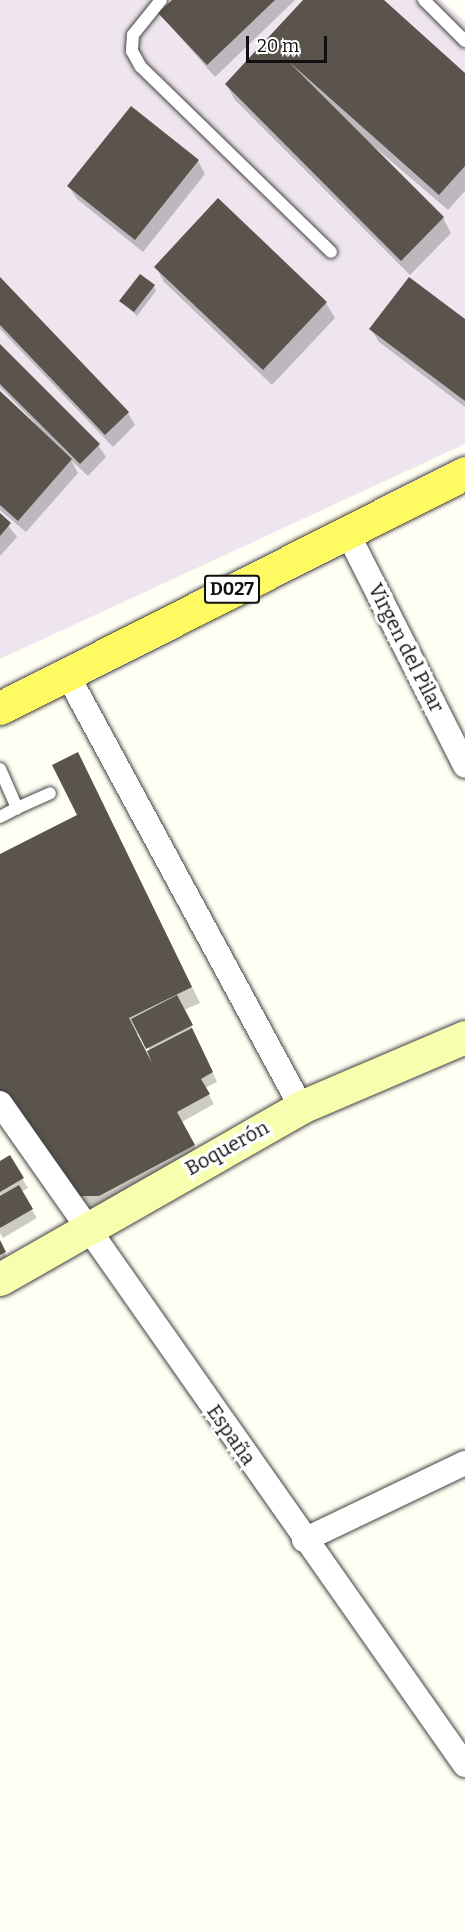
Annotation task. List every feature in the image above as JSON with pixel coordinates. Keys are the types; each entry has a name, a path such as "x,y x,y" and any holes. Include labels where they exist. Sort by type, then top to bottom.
{"main road":[{"name":"D027","path":"0,708 346,530 465,473"}],"street":[{"name":"Virgen del Pilar","path":"346,530 465,766"},
{"path":"67,674 301,1107"},
{"name":"Boquerón","path":"0,1280 86,1228 301,1107 465,1037"},
{"name":"España","path":"0,1103 304,1540 465,1765"},
{"path":"304,1540 465,1463"}],"lane":[{"path":"161,0 133,35 132,51 141,67 331,252"},
{"path":"424,0 465,41"},
{"path":"0,769 17,808"},
{"path":"0,817 50,793"}],"shaded area":[{"path":"0,0 441,0 465,22 465,444 0,659"}],"building":[{"path":"172,0 275,0 207,65 158,13"},
{"path":"303,0 384,0 465,73 465,166 439,195 287,60 444,217 401,261 225,84"},
{"path":"131,106 199,160 135,240 67,186"},
{"path":"218,198 327,302 263,370 154,267"},
{"path":"140,274 155,285 134,312 119,301"},
{"path":"0,277 129,412 105,435 0,325"},
{"path":"409,277 465,319 465,401 369,329"},
{"path":"0,344 100,444 80,464 0,384"},
{"path":"0,391 72,459 18,521 0,505"},
{"path":"0,513 11,523 0,536"},
{"path":"78,752 192,987 129,1018 152,1063 147,1051 192,1028 213,1072 201,1079 210,1094 177,1112 195,1145 99,1196 72,1196 0,1095 0,854 77,815 52,765"},
{"path":"177,995 193,1025 146,1049 131,1019"},
{"path":"10,1155 24,1178 0,1192 0,1161"},
{"path":"19,1185 33,1209 0,1228 0,1196"},
{"path":"0,1240 6,1252 0,1255"}]}
